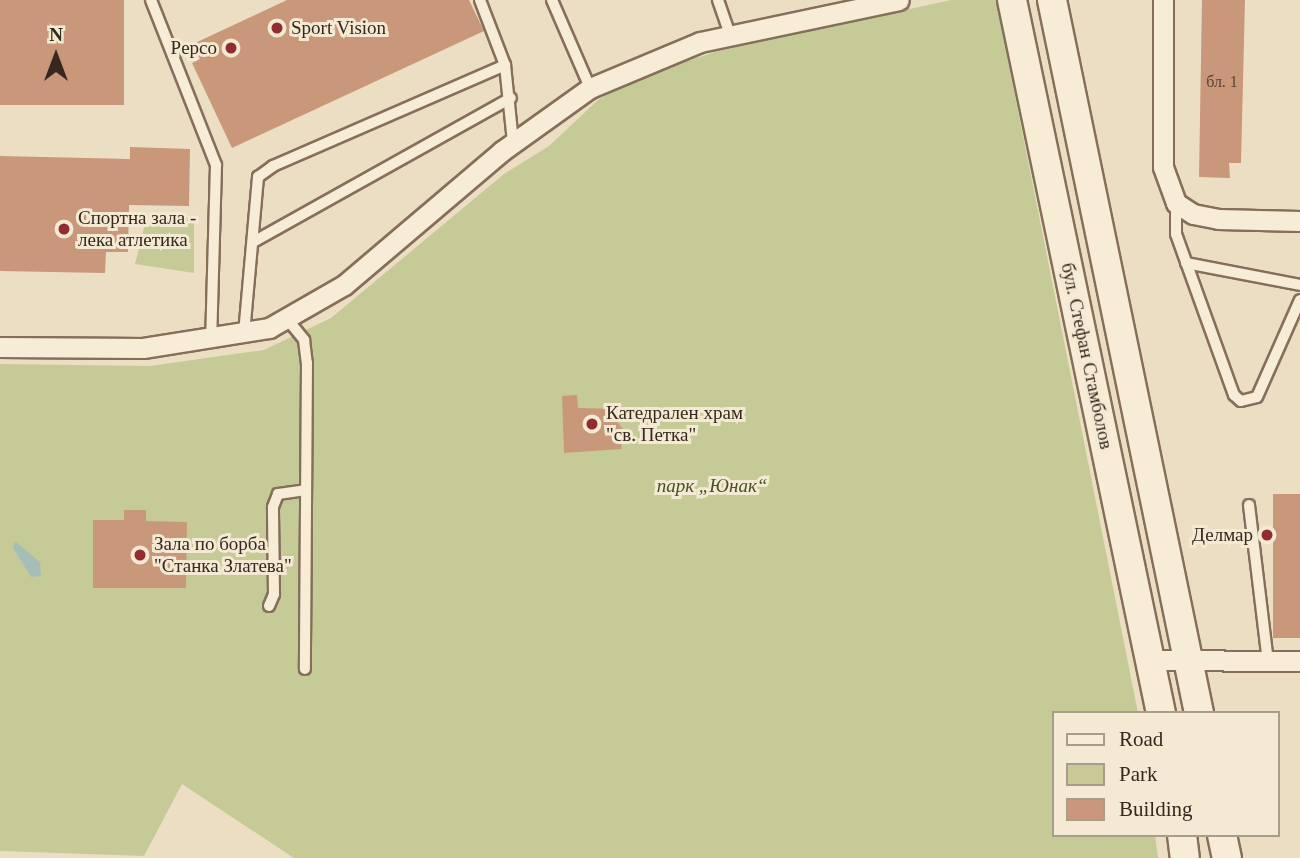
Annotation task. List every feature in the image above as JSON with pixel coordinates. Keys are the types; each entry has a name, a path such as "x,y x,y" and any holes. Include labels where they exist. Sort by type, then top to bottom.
{"main road":[{"name":"бул. Стефан Стамболов","path":"1012,0 1161,711"},
{"name":"бул. Стефан Стамболов","path":"1052,0 1199,711"},
{"path":"1181,837 1185,858"},
{"path":"1222,837 1227,858"}],"street":[{"path":"0,347 143,348 244,334 288,320 344,285 513,143 590,88 671,52 730,35 900,0"},
{"path":"1163,0 1163,167 1176,203 1193,214 1218,219 1300,221"},
{"path":"1152,660 1300,661"}],"lane":[{"path":"151,0 216,165 211,339"},
{"path":"480,0 505,65 511,98 513,143"},
{"path":"552,0 590,88"},
{"path":"718,0 730,35"},
{"path":"244,334 256,241 254,191 258,177 273,166 505,65"},
{"path":"256,241 511,98"},
{"path":"1176,203 1176,234 1234,395 1241,401 1257,397 1300,300"},
{"path":"1186,263 1300,285"},
{"path":"288,320 304,340 307,363 305,669"},
{"path":"269,606 274,594 273,507 278,494 306,490"},
{"path":"1249,505 1268,661"}],"green space":[{"name":"парк „Юнак“","path":"951,0 996,0 1138,711 1052,711 1052,837 1155,837 1158,858 294,858 182,784 144,856 0,851 0,364 150,366 264,350 331,318 504,174 549,146 599,99 650,73 718,51"},
{"path":"194,216 194,273 135,264 145,224"}],"water":[{"path":"15,541 40,562 41,576 31,577 13,548"}],"building":[{"path":"0,0 124,0 124,105 0,105"},
{"path":"287,0 469,0 484,31 232,148 192,63 200,59 193,44"},
{"path":"1202,0 1245,0 1241,163 1229,163 1230,178 1199,177"},
{"name":"Спортна зала - лека атлетика","path":"130,147 190,149 189,206 129,205 128,252 106,252 105,273 0,271 0,156 130,159"},
{"name":"Катедрален храм \"св. Петка\"","path":"577,395 578,408 622,409 622,418 617,421 624,431 616,437 622,441 621,449 564,453 562,396"},
{"path":"1273,494 1300,494 1300,638 1273,638"},
{"name":"Зала по борба \"Станка Златева\"","path":"124,510 146,510 146,521 187,522 186,588 93,588 93,520 124,520"}],"place":[{"name":"Sport Vision","path":"277,28"},
{"name":"Pepco","path":"231,48"},
{"name":"Спортна зала - лека атлетика","path":"64,229"},
{"name":"Катедрален храм \"св. Петка\"","path":"592,424"},
{"name":"Делмар","path":"1267,535"},
{"name":"Зала по борба \"Станка Златева\"","path":"140,555"}]}
